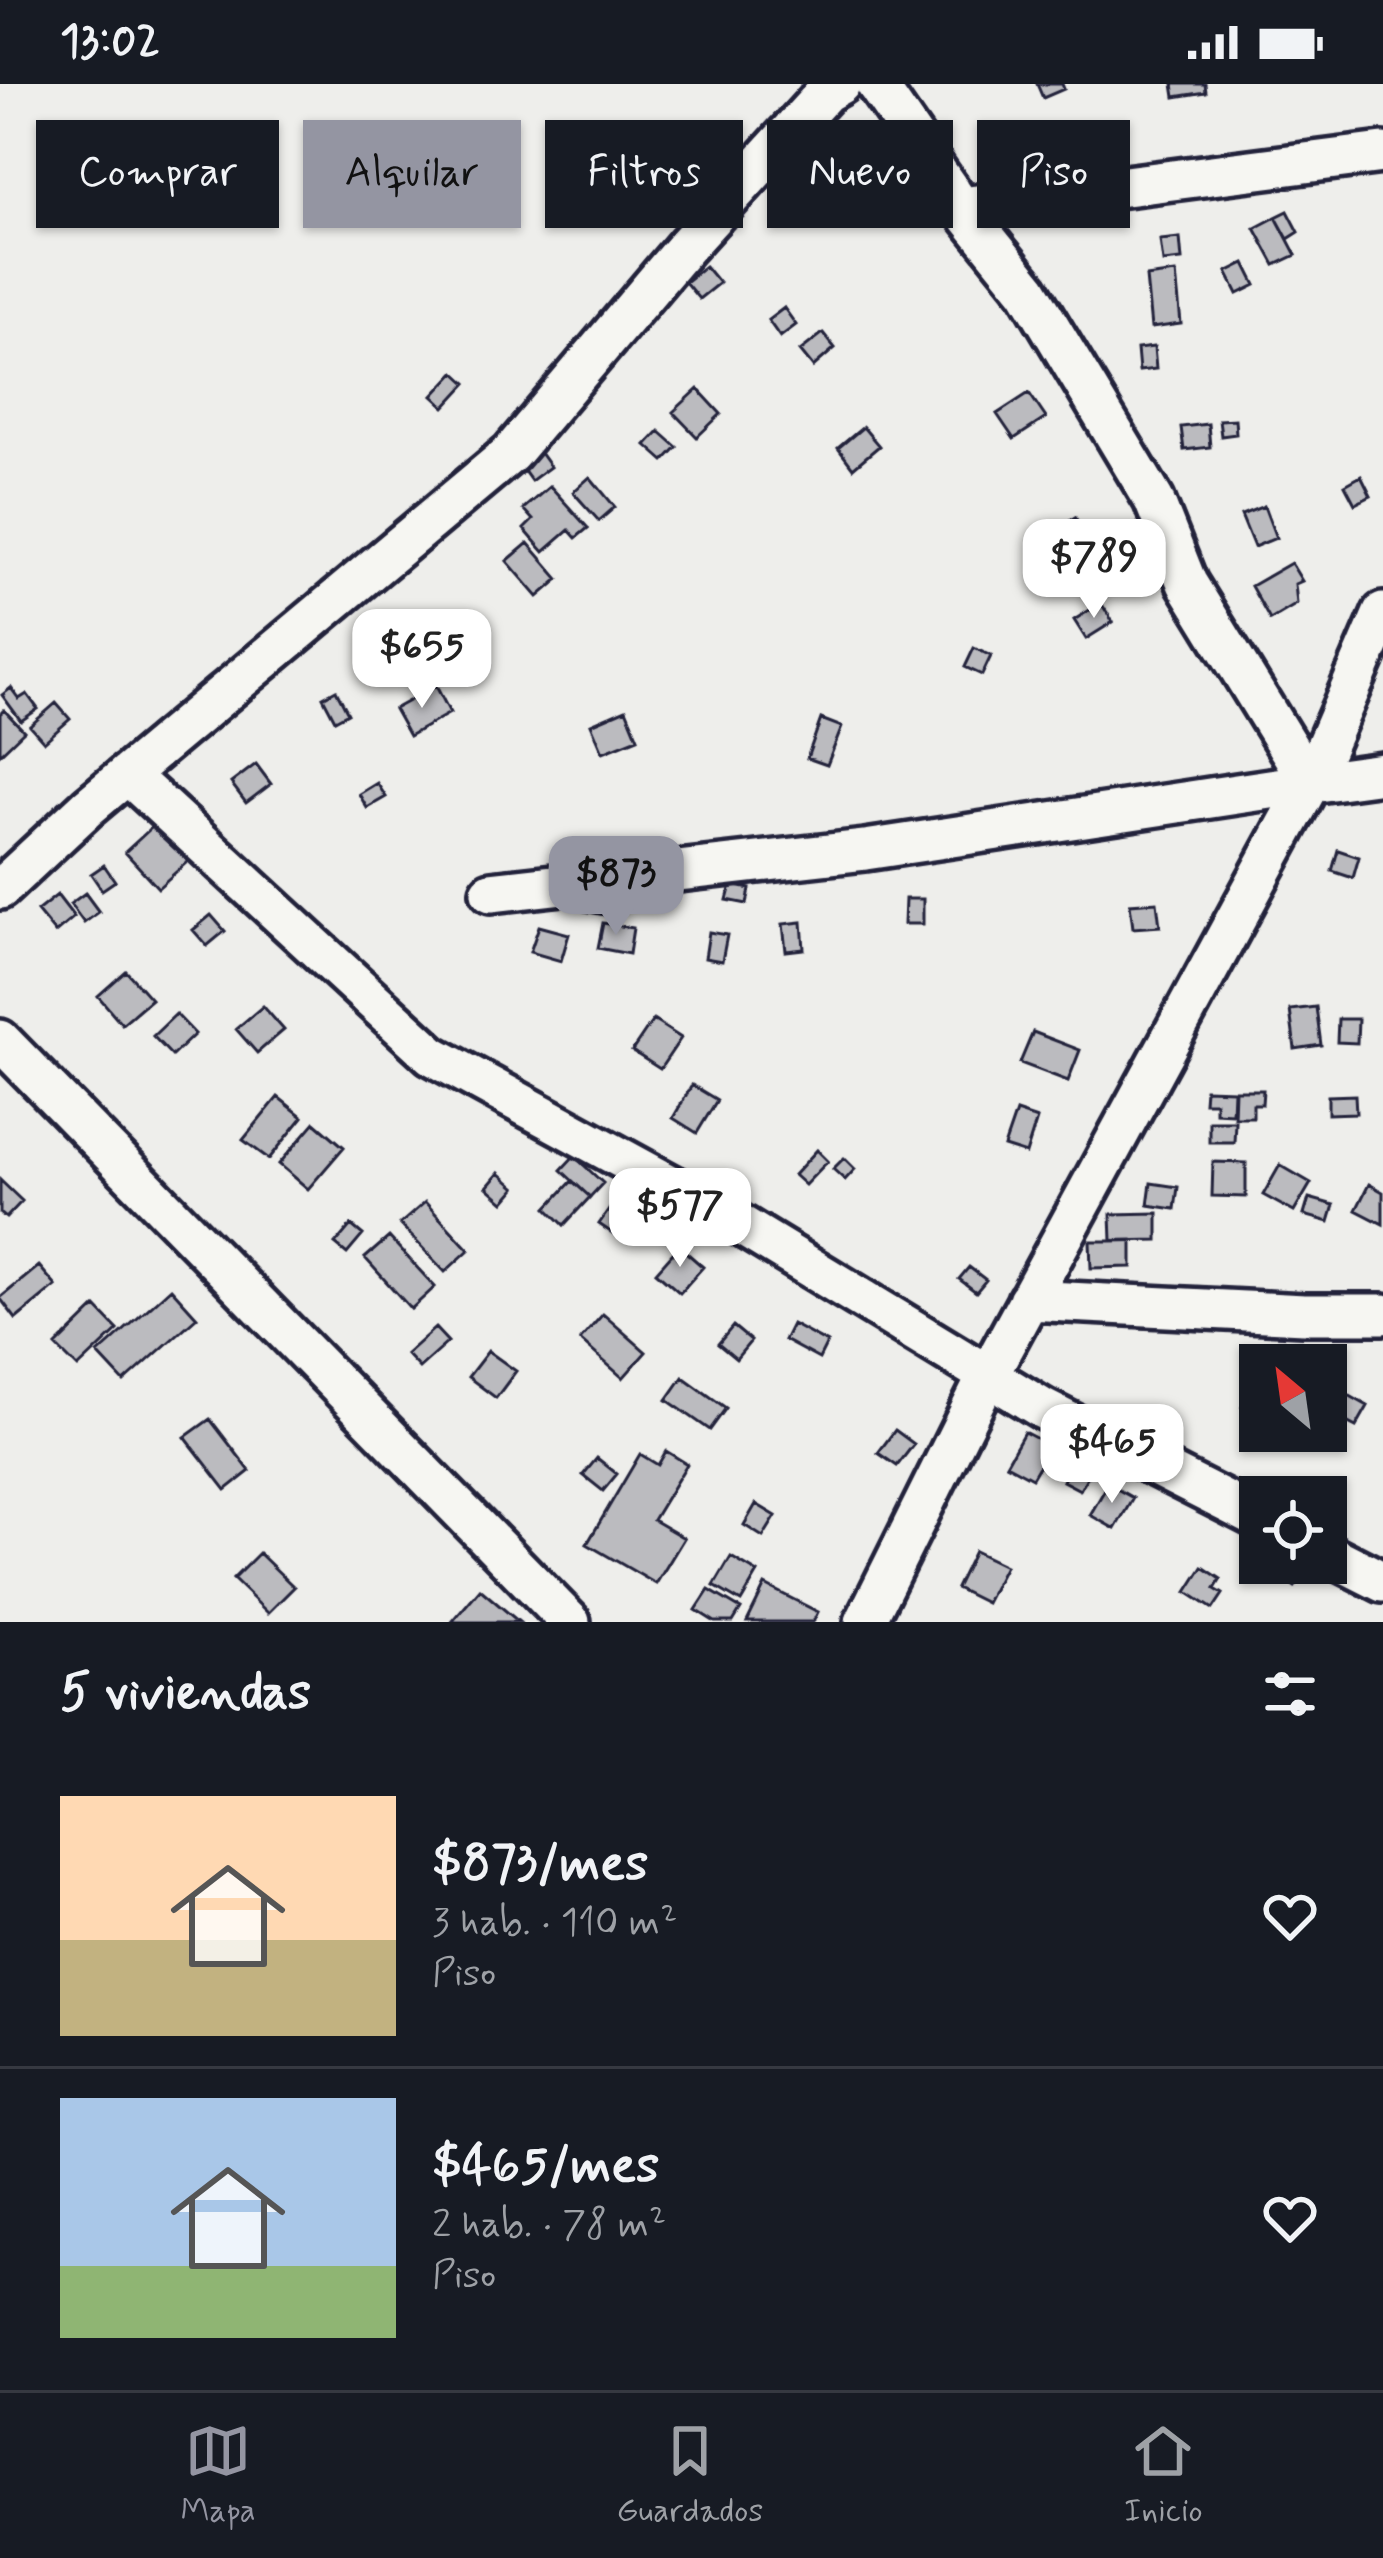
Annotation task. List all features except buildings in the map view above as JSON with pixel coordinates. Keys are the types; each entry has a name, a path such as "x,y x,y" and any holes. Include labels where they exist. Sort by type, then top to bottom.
{"street":[{"path":"0,889 127,774 511,453 686,246 826,92 840,84"},
{"path":"876,84 962,207 1028,290 1154,500 1187,583 1310,783"},
{"path":"962,207 1383,153"},
{"path":"865,1622 988,1375 1310,783 1383,614"},
{"path":"491,892 865,850 1383,773"},
{"path":"127,774 432,1055 711,1207 1042,1408 1239,1508"},
{"path":"0,1040 570,1622"},
{"path":"1028,1300 1383,1314"},
{"path":"1347,1564 1383,1582"}]}
